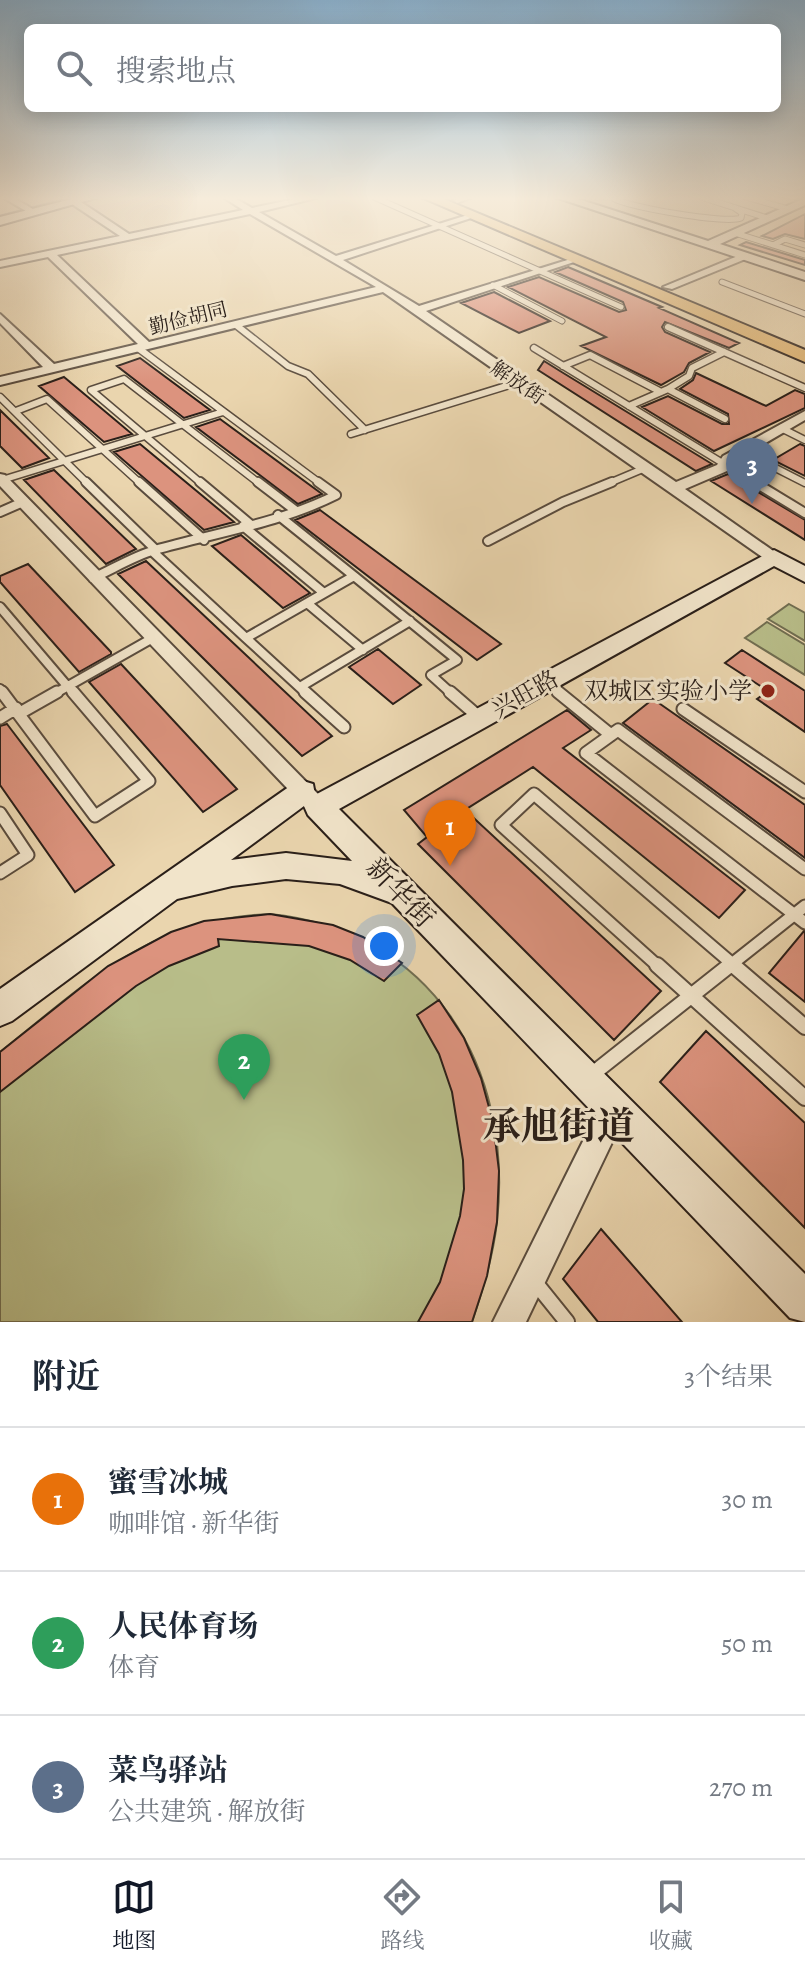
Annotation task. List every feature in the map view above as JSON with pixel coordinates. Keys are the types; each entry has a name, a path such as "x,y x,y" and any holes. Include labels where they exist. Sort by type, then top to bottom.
{"main road":[{"path":"574,259 805,357"},
{"path":"601,259 805,344"}],"street":[{"path":"0,264 24,259"},
{"path":"56,259 142,347"},
{"name":"解放街","path":"339,259 774,557 805,575"},
{"path":"415,311 574,259"},
{"path":"668,287 738,259"},
{"path":"753,259 805,276"},
{"name":"勤俭胡同","path":"0,381 385,288"},
{"path":"0,317 51,368"},
{"path":"674,488 725,464 805,415"},
{"name":"新华街","path":"1,479 151,639 805,1303"},
{"name":"兴旺路","path":"0,1009 150,900 310,800 480,719 774,557"},
{"path":"150,900 211,877 286,865 348,870 373,880 415,906"},
{"path":"509,1322 614,1109"}],"lane":[{"path":"515,259 621,307"},
{"path":"722,282 805,314"},
{"path":"493,285 562,321"},
{"path":"236,325 288,366 308,374 365,430"},
{"path":"668,327 805,388"},
{"path":"93,578 154,551 204,540 336,495 223,412 142,347"},
{"path":"534,348 805,513"},
{"path":"629,406 689,376 692,368 724,352"},
{"path":"563,366 590,355 725,419"},
{"path":"296,511 124,379 91,390 324,593"},
{"path":"351,434 519,382"},
{"path":"0,397 154,551 344,727"},
{"path":"16,411 47,399 204,540"},
{"path":"1,479 187,427 223,412"},
{"path":"781,428 805,440"},
{"path":"742,451 805,483"},
{"path":"488,541 563,502 645,468"},
{"path":"0,512 23,502"},
{"path":"278,515 457,660 431,675 480,719"},
{"path":"246,638 354,576"},
{"path":"307,603 363,650"},
{"path":"0,607 149,781 95,816 0,689"},
{"path":"300,687 410,621"},
{"path":"0,718 68,686 151,639"},
{"path":"546,682 611,735"},
{"path":"683,709 805,792"},
{"path":"584,1080 731,964 801,914 586,753 618,730 805,869"},
{"path":"805,1027 534,794 501,825 805,1098"},
{"path":"0,813 28,855 0,873"},
{"path":"531,1278 567,1322"}],"green space":[{"path":"789,604 805,613 805,641 768,619"},
{"path":"767,622 805,645 805,675 745,638"},
{"path":"270,914 327,925 376,947 417,978 450,1016 475,1061 491,1111 499,1165 495,1235 472,1322 0,1322 0,1052 93,978 155,941 227,918"}],"building":[{"path":"785,259 805,260 805,265"},
{"path":"568,267 739,343 729,348 665,322 662,327 665,332 710,352 689,363 684,372 661,385 581,346 606,337 508,287 539,277 619,312 626,310 623,302 555,272"},
{"path":"494,292 550,321 519,333 461,303"},
{"path":"140,358 210,410 184,418 117,366"},
{"path":"544,361 712,464 696,471 538,370"},
{"path":"696,373 766,406 795,390 805,394 805,408 714,451 642,407 668,396 722,424 729,424 728,414 680,389 693,380"},
{"path":"64,377 132,434 104,442 39,386"},
{"path":"0,410 49,458 22,468 0,446"},
{"path":"220,419 322,494 298,504 196,427"},
{"path":"140,444 234,522 204,530 114,452"},
{"path":"800,444 805,446 805,476 773,460"},
{"path":"54,470 136,549 106,564 24,480"},
{"path":"728,474 805,520 805,540 711,481"},
{"path":"320,510 501,644 477,660 295,520"},
{"path":"241,535 310,593 283,608 212,546"},
{"path":"146,561 332,736 302,756 118,574"},
{"path":"28,564 111,654 79,672 0,582 0,576"},
{"path":"378,649 421,685 393,704 349,667"},
{"path":"742,650 805,691 805,732 757,699 768,691 725,663"},
{"path":"121,664 237,789 203,812 89,682"},
{"path":"653,699 805,805 805,858 623,723"},
{"path":"567,710 591,730 563,748 745,890 719,918 533,767 465,810 661,991 614,1040 418,844 427,837 404,810"},
{"path":"7,724 114,865 75,892 0,785 0,726"},
{"path":"270,914 333,925 363,937 402,963 384,981 350,960 309,946 218,939 219,946 169,966 136,986 0,1092 0,1052 108,966 171,932 204,921"},
{"path":"805,931 805,1002 769,973"},
{"path":"439,1000 464,1038 481,1078 493,1122 499,1171 497,1222 487,1276 472,1322 418,1322 440,1282 460,1216 464,1189 463,1160 452,1092 439,1054 417,1015"},
{"path":"706,1031 805,1123 805,1228 660,1082"},
{"path":"601,1229 682,1322 598,1322 563,1279"}],"place":[{"name":"菜鸟驿站","path":"752,504"},
{"name":"双城区实验小学","path":"768,691"},
{"name":"蜜雪冰城","path":"450,866"},
{"name":"人民体育场","path":"244,1100"}],"district":[{"name":"承旭街道","path":"559,1126"}]}
